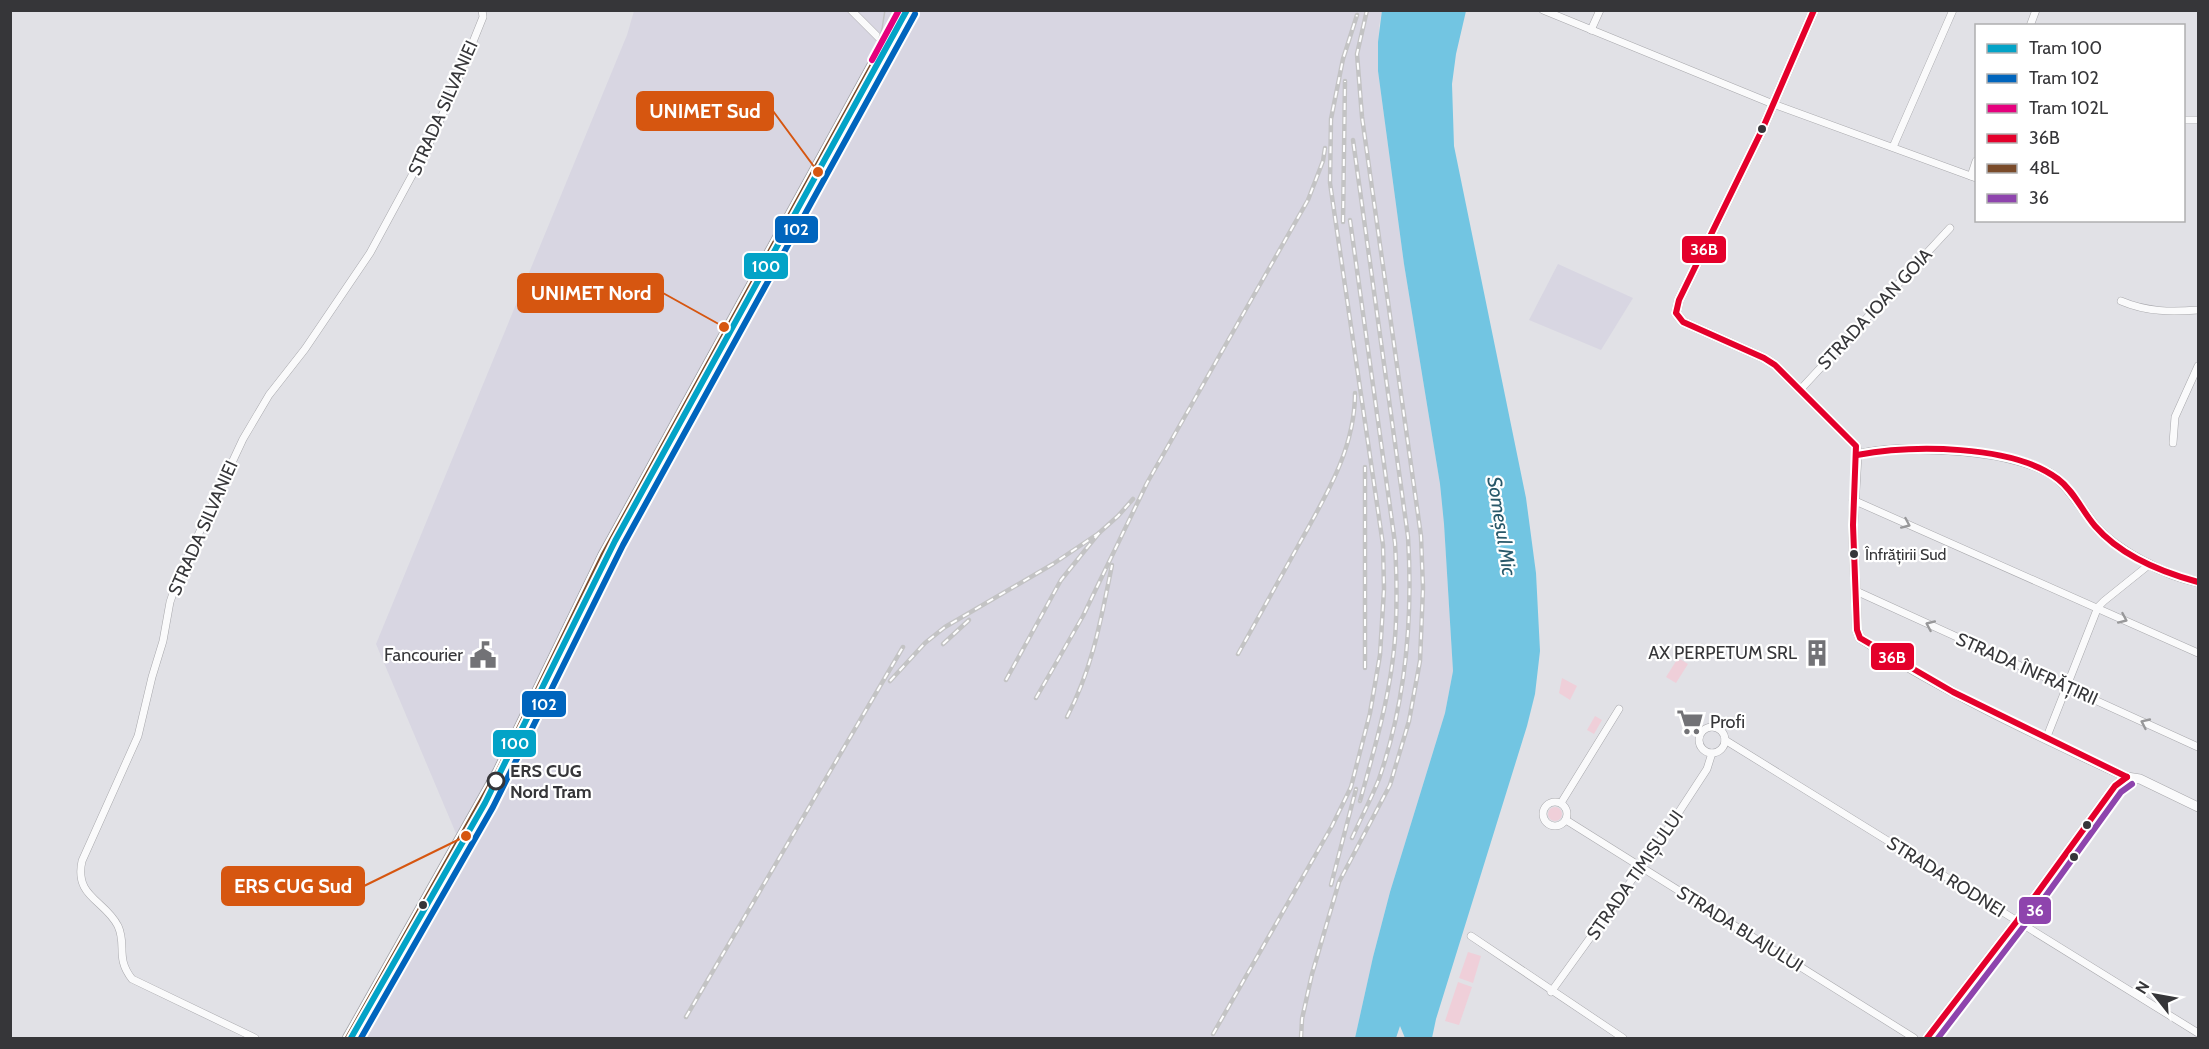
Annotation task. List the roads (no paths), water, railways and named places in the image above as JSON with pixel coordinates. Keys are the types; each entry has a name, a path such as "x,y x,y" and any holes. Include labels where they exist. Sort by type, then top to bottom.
{"main road":[{"path":"348,1038 493,782 603,556 903,10"}],"street":[{"name":"STRADA SILVANIEI","path":"255,1038 132,979 124,968 118,927 86,891 82,883 80,872 82,861 138,736 163,641 172,595 185,562 243,439 260,410 348,287 370,253 403,193 452,94 483,17 482,10"},
{"path":"851,10 885,44"},
{"path":"1543,10 1773,104 1974,177"},
{"path":"1591,30 1600,10"},
{"path":"1814,10 1773,104 1679,300 1676,314 1683,322 1775,365 1853,442 1857,455 1853,500 1858,634 1870,644 1953,692 2127,777 2140,779 2199,807"},
{"path":"1893,147 1953,10"},
{"name":"STRADA IOAN GOIA","path":"1800,390 1950,228"},
{"path":"2121,301 2156,311 2199,310"},
{"path":"2174,443 2175,417 2199,366"},
{"path":"1857,455 1885,451 1947,451 1979,454 2038,466 2059,480 2107,538 2119,548 2150,564 2199,582"},
{"path":"1853,500 2199,653"},
{"path":"2046,739 2098,608 2150,564"},
{"name":"STRADA ÎNFRĂȚIRII","path":"1856,591 2199,747"},
{"name":"STRADA BLAJULUI","path":"1619,709 1561,804 1554,802 1548,804 1544,810 1544,818 1548,825 1556,827 1566,820 1914,1038"},
{"path":"1708,728 1716,728 1723,732 1725,740 1720,751 1712,753 1705,751 1700,745 1699,738 1708,728"},
{"name":"STRADA RODNEI","path":"1725,740 2199,1033"},
{"name":"STRADA TIMIȘULUI","path":"1551,992 1642,867 1707,769 1712,753"},
{"path":"1927,1038 2017,921 2115,786 2127,777"},
{"path":"1561,804 1568,813 1566,820"},
{"path":"1471,936 1551,992 1623,1038"}],"water":[{"name":"Someșul Mic","path":"1382,10 1466,11 1452,84 1454,146 1526,498 1536,573 1540,651 1535,694 1527,726 1432,1038 1405,1038 1400,1026 1396,1038 1355,1038 1390,892 1445,713 1453,671 1440,484 1404,264 1378,71 1378,42"}],"tram line":[{"path":"724,327 872,60 882,29 885,10"},
{"name":"102L","path":"872,60 899,10"},
{"name":"100","path":"351,1038 485,803 615,541 907,10"},
{"name":"102","path":"361,1038 493,807 623,545 915,14"}],"railway":[{"path":"1301,1038 1302,1019 1312,974 1339,882 1390,785 1409,721 1420,661 1423,588 1421,536 1362,117 1357,54 1367,10"},
{"path":"1213,1034 1332,826 1351,787 1370,713 1380,655 1384,589 1383,545 1330,183 1331,119 1343,59 1357,15"},
{"path":"1343,222 1345,81"},
{"path":"1352,838 1379,779 1396,720 1406,660 1409,598 1408,537 1353,140"},
{"path":"1036,698 1083,616 1147,483 1308,200 1323,161 1325,148"},
{"path":"1350,220 1395,543 1397,586 1396,629 1387,694 1360,801"},
{"path":"1238,654 1337,472 1350,434 1355,393"},
{"path":"1365,467 1365,668"},
{"path":"1006,680 1061,580 1099,533 1133,499"},
{"path":"890,681 925,643 945,627 1053,564 1099,533"},
{"path":"1067,717 1090,661 1112,565"},
{"path":"943,644 969,620"},
{"path":"686,1017 903,647"},
{"path":"1331,885 1356,789"}],"place":[{"name":"UNIMET Sud","path":"818,172"},
{"name":"UNIMET Nord","path":"724,327"},
{"name":"Înfrățirii Sud","path":"1854,554"},
{"name":"AX PERPETUM SRL","path":"1817,653"},
{"name":"Fancourier","path":"483,655"},
{"name":"Profi","path":"1690,722"},
{"name":"ERS CUG Nord Tram","path":"496,781"},
{"name":"ERS CUG Sud","path":"466,836"}]}
